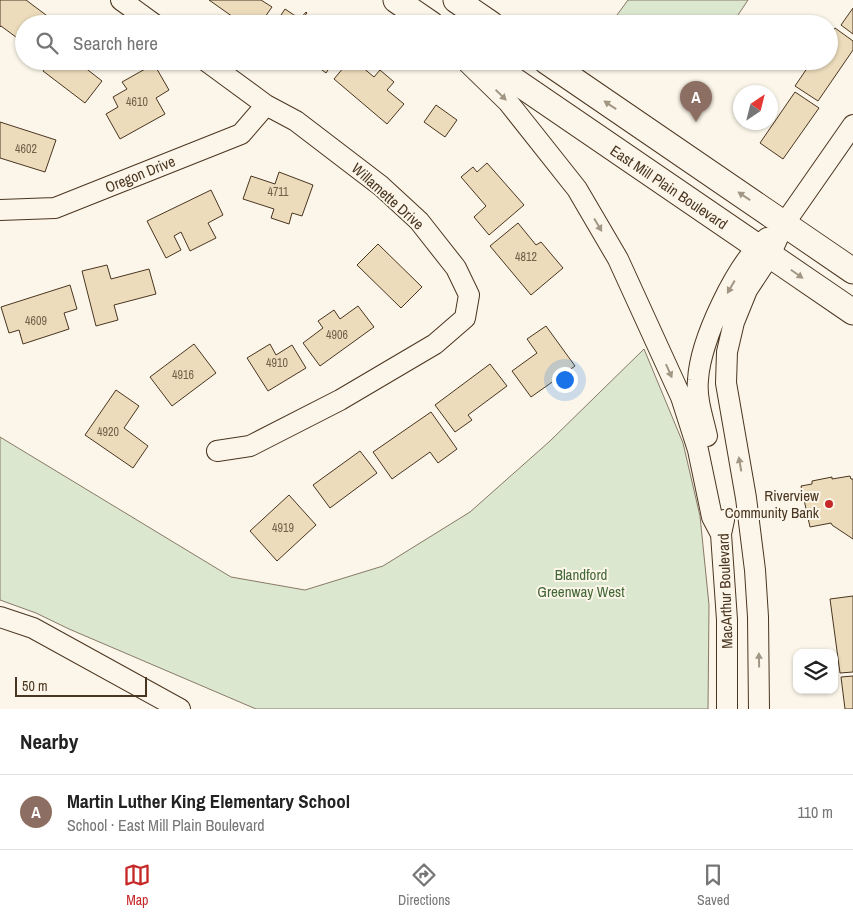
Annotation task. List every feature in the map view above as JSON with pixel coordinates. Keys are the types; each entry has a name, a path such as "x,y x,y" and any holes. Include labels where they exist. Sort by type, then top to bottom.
{"main road":[{"path":"456,0 478,15"},
{"name":"East Mill Plain Boulevard","path":"499,70 853,312"},
{"path":"559,70 853,271"}],"street":[{"path":"121,0 142,15"},
{"name":"Willamette Drive","path":"217,450 250,446 340,400 435,344 465,318 469,295 456,268 419,221 381,186 296,121 266,105 218,70"},
{"path":"475,70 508,102 577,189 618,259 681,396 698,450 712,517 721,534"},
{"name":"Oregon Drive","path":"0,210 55,208 241,134 266,105"},
{"name":"MacArthur Boulevard","path":"727,709 727,620 721,534 725,515 702,413 698,380 704,346 734,282 763,251 784,224 853,125"},
{"name":"MacArthur Boulevard","path":"759,709 758,617 755,570 746,498 726,383 726,366 730,337 739,306 752,282 763,251"},
{"path":"0,617 33,628 180,709"}],"green space":[{"path":"628,0 748,0 738,15 617,15"},
{"name":"Blandford Greenway West","path":"644,349 683,443 700,516 709,605 708,709 256,709 36,613 0,600 0,437 231,577 305,590 383,566 470,512 550,441"}],"building":[{"path":"0,0 26,0 46,15 15,15 15,36 0,27"},
{"path":"209,0 261,0 272,7 266,15 230,15"},
{"path":"853,8 853,34 841,25"},
{"path":"285,9 294,15 281,15"},
{"path":"838,30 853,41 853,50 818,101 795,86 806,70 838,70"},
{"path":"88,70 102,81 85,103 43,71"},
{"path":"143,70 157,70 169,90 156,98 165,114 120,139 106,114 118,107 113,97 127,89 122,82"},
{"path":"342,70 366,70 374,77 380,70 394,82 387,90 404,104 387,124 334,79"},
{"path":"795,92 819,108 783,159 760,143 769,130 778,130 778,117"},
{"path":"436,105 457,120 445,137 424,122"},
{"path":"0,122 56,140 45,172 0,158"},
{"path":"487,163 524,205 489,235 474,217 486,206 461,177 473,167 477,172"},
{"path":"279,172 313,185 302,216 292,213 289,224 271,218 274,209 243,199 251,176 275,184"},
{"path":"211,190 223,215 208,223 216,238 190,251 181,232 174,236 181,250 166,258 147,221"},
{"path":"518,223 536,245 541,242 563,268 531,295 490,246"},
{"path":"378,244 422,287 401,308 357,265"},
{"path":"107,265 111,279 149,269 156,294 114,305 118,320 96,326 82,271"},
{"path":"70,285 77,309 64,313 69,329 23,344 19,330 9,333 1,307"},
{"path":"358,306 374,327 320,366 303,343 323,328 318,321 334,310 340,319"},
{"path":"546,326 575,366 531,397 512,371 537,353 527,339"},
{"path":"194,344 216,373 172,406 150,377"},
{"path":"270,344 276,355 292,345 306,368 268,391 247,358"},
{"path":"490,364 507,386 468,415 472,420 455,432 435,405"},
{"path":"116,390 139,406 124,428 148,446 133,468 85,435"},
{"path":"431,412 457,449 438,463 430,452 392,479 373,452"},
{"path":"360,451 377,473 330,508 313,485"},
{"name":"Riverview Community Bank","path":"850,476 853,479 853,539 831,523 810,527 801,486 812,484 812,481"},
{"path":"289,495 316,525 277,561 250,531"},
{"path":"853,596 853,672 840,673 830,599"},
{"path":"853,676 853,709 845,709 841,677"}],"place":[{"name":"Martin Luther King Elementary School","path":"696,122"},
{"name":"Riverview Community Bank","path":"829,504"}]}
